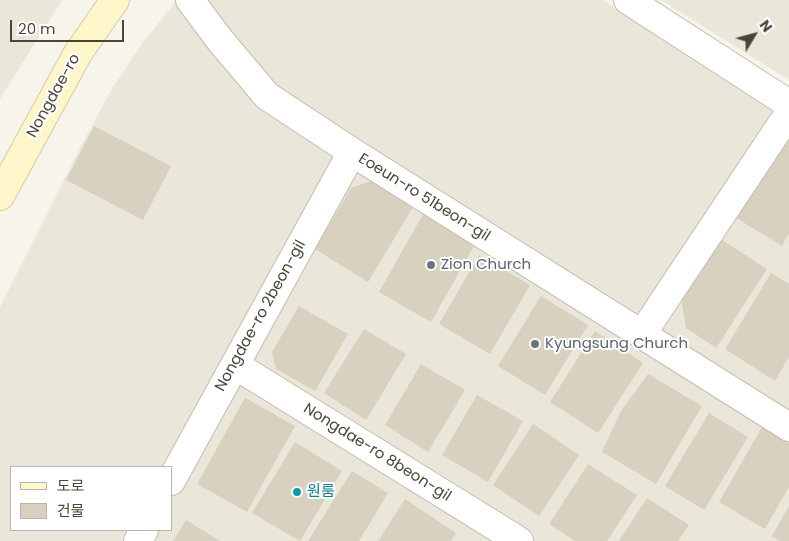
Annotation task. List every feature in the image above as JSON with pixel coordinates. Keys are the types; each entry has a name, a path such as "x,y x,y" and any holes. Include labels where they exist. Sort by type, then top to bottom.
{"street":[{"name":"Nongdae-ro","path":"0,196 78,53 115,0"},
{"name":"Eoeun-ro 51beon-gil","path":"190,0 219,39 267,96 352,152 789,427"},
{"path":"628,0 789,104"},
{"path":"642,334 789,113"},
{"name":"Nongdae-ro 2beon-gil","path":"172,478 352,152"},
{"name":"Nongdae-ro 8beon-gil","path":"235,365 519,541"}],"shaded area":[{"path":"0,0 62,0 0,99"},
{"path":"177,0 603,0 789,118 789,541 0,541 0,307 83,142 113,87 144,41"},
{"path":"661,0 789,0 789,80"}],"building":[{"path":"94,126 171,166 143,220 66,180"},
{"path":"789,141 789,233 782,246 733,216 778,143"},
{"path":"377,179 416,202 368,282 315,249 351,188"},
{"path":"426,209 478,239 431,322 379,292"},
{"path":"716,236 767,269 716,348 686,328 680,292"},
{"path":"479,255 530,285 490,354 439,324"},
{"path":"771,273 789,284 789,357 775,381 725,349"},
{"path":"541,296 588,325 545,395 498,366"},
{"path":"299,306 348,334 315,391 276,369 272,352"},
{"path":"364,329 406,354 366,420 324,393"},
{"path":"595,331 643,363 598,433 550,402"},
{"path":"421,364 465,390 428,452 385,425"},
{"path":"648,374 702,406 656,484 602,452 621,411"},
{"path":"477,395 523,421 488,482 442,455"},
{"path":"245,398 295,426 247,512 197,484"},
{"path":"709,413 748,437 704,510 665,486"},
{"path":"533,424 579,455 539,516 493,485"},
{"path":"762,427 789,443 789,487 765,529 719,502"},
{"name":"원룸","path":"295,442 342,471 300,541 252,513"},
{"path":"588,464 637,495 607,541 575,541 549,524"},
{"name":"원룸","path":"352,471 388,493 359,541 308,541"},
{"path":"647,498 689,525 678,541 619,541"},
{"path":"405,499 456,533 451,541 378,541"},
{"path":"789,506 789,541 780,541 772,536"},
{"path":"186,520 220,541 173,541"}],"place":[{"name":"Zion Church","path":"431,265"},
{"name":"Kyungsung Church","path":"535,344"},
{"name":"원룸","path":"297,492"}]}
